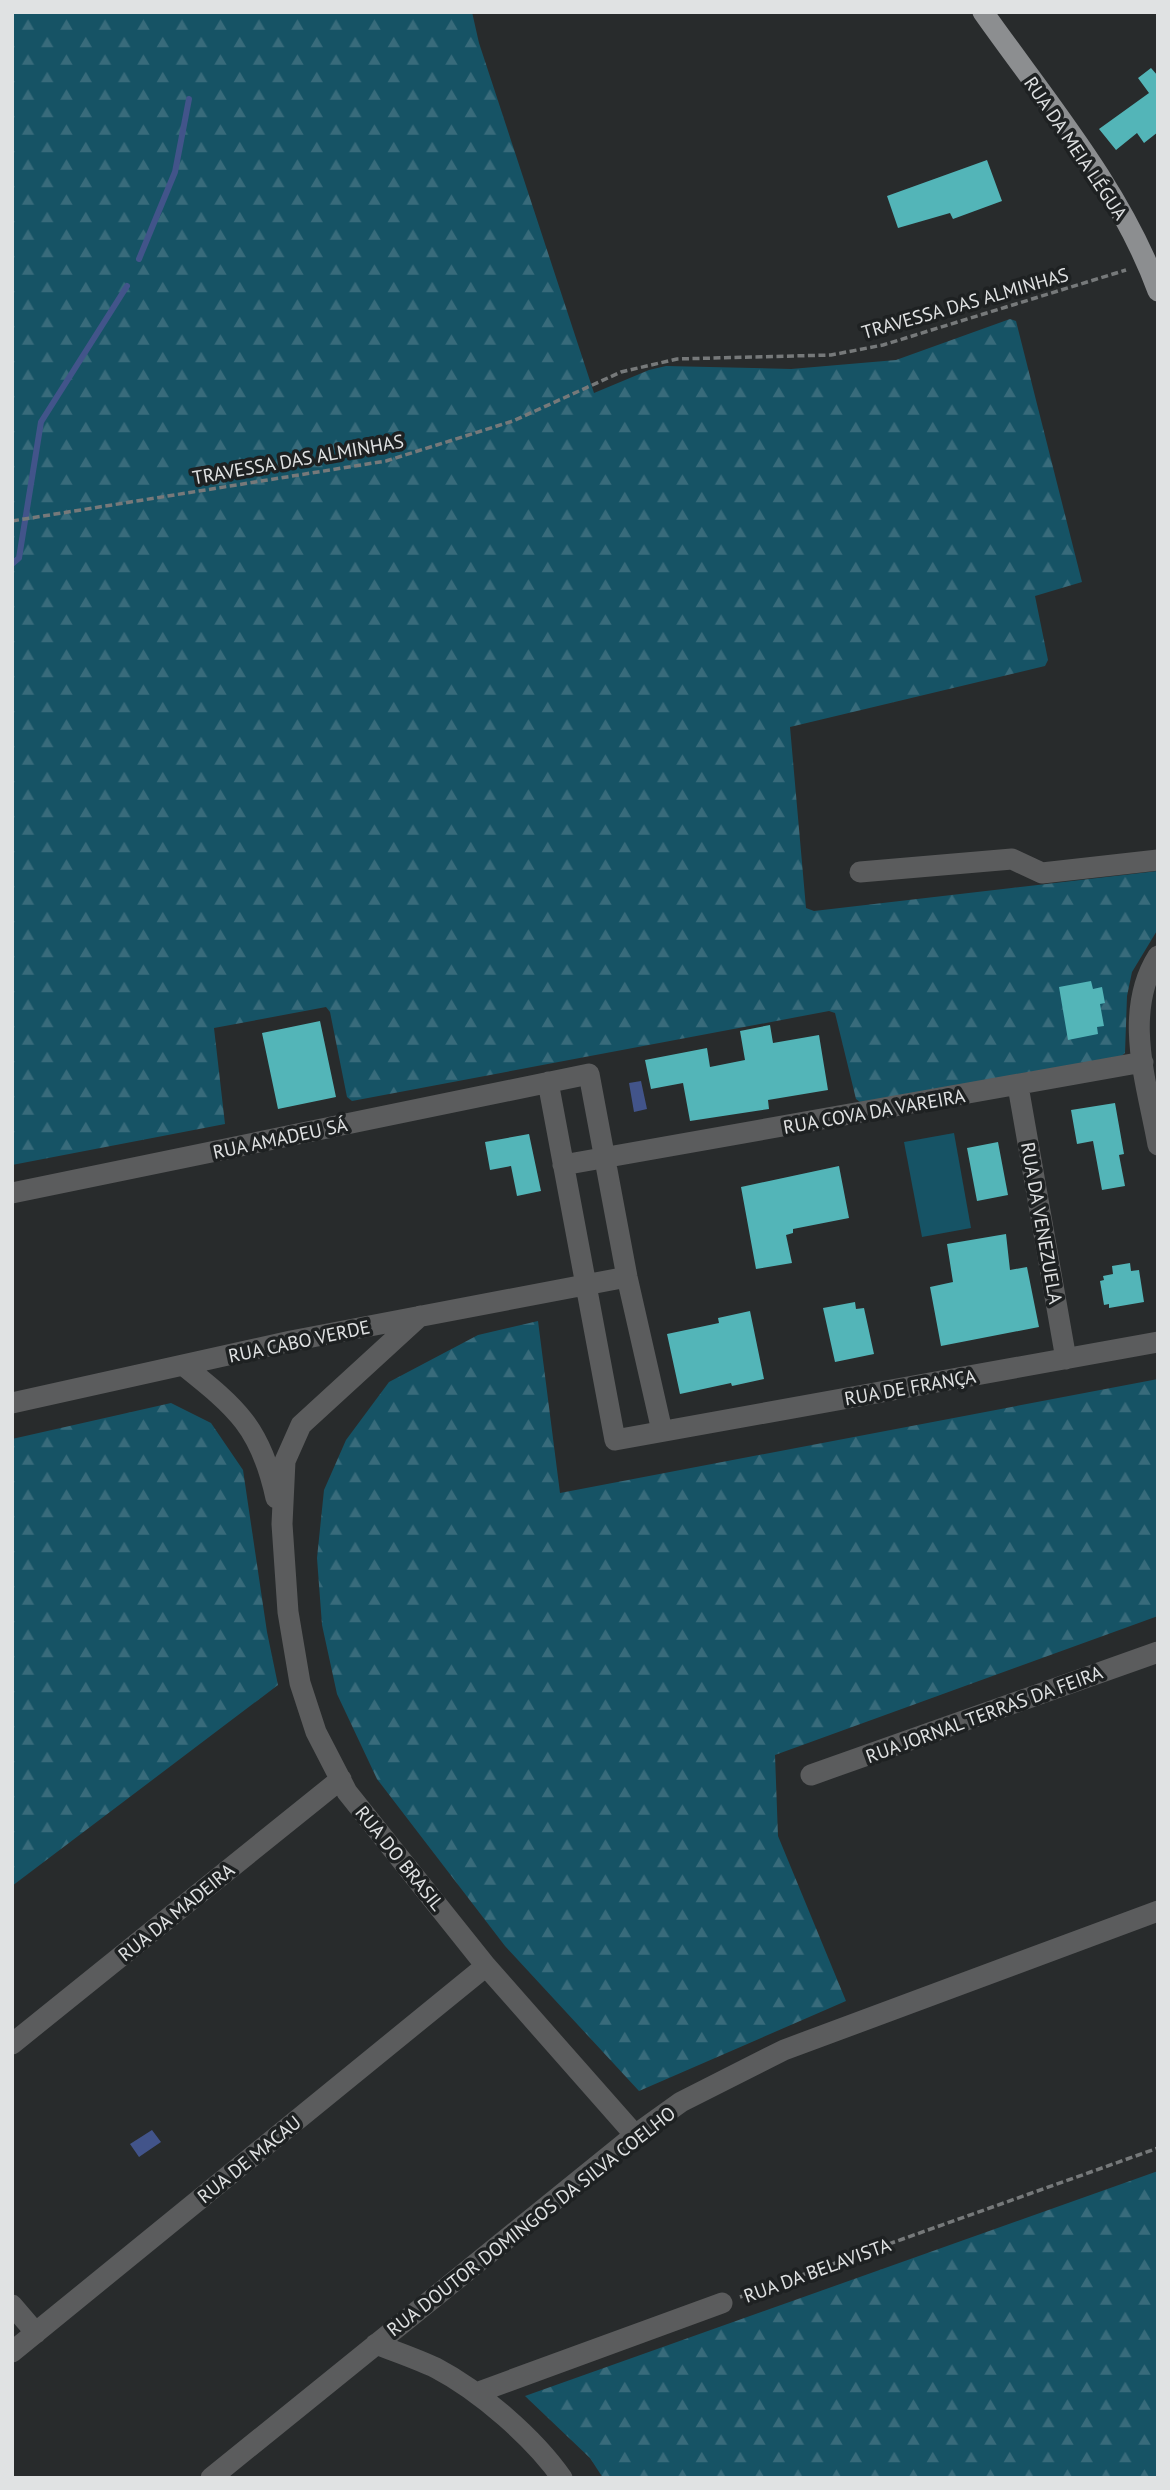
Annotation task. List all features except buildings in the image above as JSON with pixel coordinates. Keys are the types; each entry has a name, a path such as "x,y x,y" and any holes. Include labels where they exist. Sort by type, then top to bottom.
{"main road":[{"name":"RUA DA MEIA LÉGUA","path":"983,12 1082,151 1136,241 1153,259 1158,291"}],"street":[{"path":"860,872 1012,859 1042,873 1158,860"},
{"path":"1158,956 1146,976 1138,1015 1143,1062 1158,1145"},
{"name":"RUA COVA DA VAREIRA","path":"563,1165 1143,1062"},
{"name":"RUA AMADEU SÁ","path":"12,1193 589,1074 605,1157"},
{"path":"548,1082 586,1283"},
{"name":"RUA DA VENEZUELA","path":"1018,1086 1066,1359"},
{"path":"605,1157 627,1276 662,1431"},
{"name":"RUA CABO VERDE","path":"12,1404 420,1316 627,1276"},
{"name":"RUA DE FRANÇA","path":"586,1283 615,1440 1158,1342"},
{"name":"RUA DO BRASIL","path":"420,1316 302,1425 285,1461 282,1524 288,1612 300,1683 316,1732 347,1792 486,1966 635,2135"},
{"name":"RUA DO BRASIL","path":"183,1366 222,1396 248,1423 268,1461 282,1524"},
{"name":"RUA JORNAL TERRAS DA FEIRA","path":"811,1775 1158,1652"},
{"name":"RUA DA MADEIRA","path":"12,2044 341,1779"},
{"name":"RUA DOUTOR DOMINGOS DA SILVA COELHO","path":"218,2475 635,2135 681,2102 784,2050 1158,1911"},
{"name":"RUA DE MACAU","path":"12,2352 486,1966"},
{"name":"RUA DA BELAVISTA","path":"476,2393 722,2303"},
{"path":"12,2305 36,2333"},
{"path":"376,2344 436,2368 476,2393 549,2459 562,2478"}],"path":[{"name":"TRAVESSA DAS ALMINHAS","path":"12,521 386,461 513,421 621,372 677,359 831,355 883,345 1153,259"},
{"name":"RUA DA BELAVISTA","path":"722,2303 1158,2148"}],"green space":[{"path":"12,12 472,12 479,43 594,393 649,370 666,366 791,369 896,360 1010,319 1016,321 1082,582 1035,596 1048,660 1045,666 790,727 806,908 814,911 1158,871 1158,929 1132,972 1127,996 1125,1053 1119,1058 860,1102 856,1099 835,1013 829,1011 352,1101 347,1097 330,1012 326,1007 214,1028 225,1124 12,1165"},
{"path":"954,1133 971,1228 922,1237 904,1142"},
{"path":"538,1321 560,1493 1158,1379 1158,1616 775,1755 778,1836 846,2001 639,2091 505,1946 377,1779 337,1694 322,1625 317,1558 324,1490 346,1440 389,1382 478,1335"},
{"path":"171,1403 211,1423 243,1470 267,1632 278,1685 12,1886 12,1439"},
{"path":"1158,2171 1158,2478 603,2478 590,2458 525,2396"}],"shaded area":[{"path":"641,1081 647,1109 634,1112 629,1083"},
{"path":"152,2130 161,2142 139,2157 130,2144"}],"waterway":[{"path":"139,259 175,172 189,99"},
{"path":"12,564 19,558 41,422 127,286"}]}
